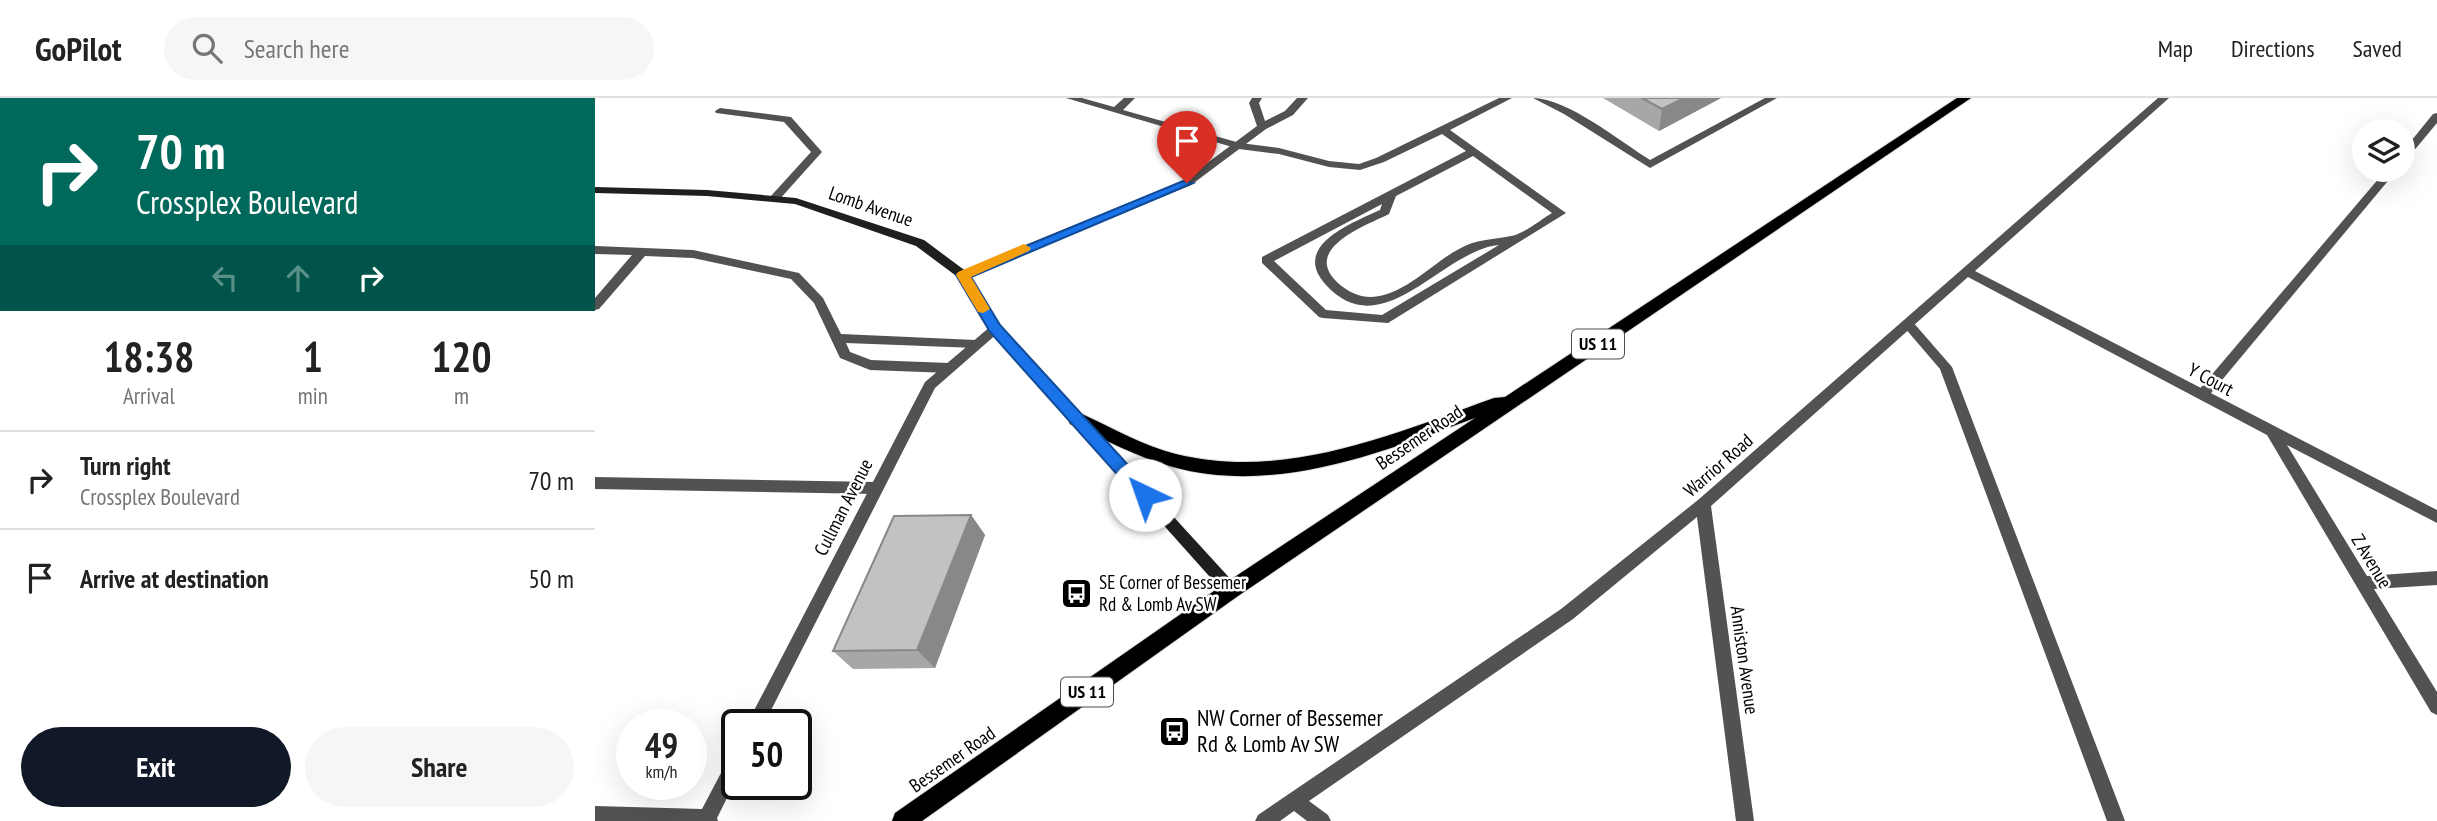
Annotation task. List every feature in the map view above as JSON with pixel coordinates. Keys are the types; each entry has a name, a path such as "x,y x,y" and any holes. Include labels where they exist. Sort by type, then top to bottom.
{"main road":[{"name":"Bessemer Road","path":"903,821 1231,590 1965,98"},
{"name":"Lomb Avenue","path":"595,190 707,193 796,201 920,243 963,275 995,329 1231,590"},
{"path":"1076,418 1132,445 1188,464 1261,471 1348,457 1526,392"}],"street":[{"path":"1071,98 1239,146 1279,151 1329,164 1360,167 1507,98"},
{"path":"1115,111 1130,98"},
{"path":"1257,98 1254,103 1262,127"},
{"path":"963,275 1187,183 1262,127 1290,113 1303,98"},
{"path":"1538,98 1568,112 1650,164 1772,98"},
{"name":"Warrior Road","path":"1264,821 1567,614 1703,504 2164,98"},
{"path":"720,111 787,119 817,152 774,199"},
{"path":"2415,143 2437,116"},
{"path":"1441,129 1471,153 1560,213 1384,320 1323,314 1265,260 1471,153"},
{"path":"2202,396 2382,182"},
{"path":"1392,193 1385,212 1326,245 1319,258 1320,271 1355,299 1393,295 1479,244 1517,239"},
{"path":"595,250 693,254 795,276 819,301 845,355 870,365 949,368"},
{"path":"595,306 641,253"},
{"name":"Y Court","path":"1968,272 2437,517"},
{"path":"1908,324 1946,367 2116,821"},
{"name":"Cullman Avenue","path":"763,709 930,385 995,329"},
{"path":"837,338 976,344"},
{"name":"Z Avenue","path":"2274,434 2437,707"},
{"path":"595,483 876,488"},
{"name":"Anniston Avenue","path":"1703,504 1745,821"},
{"path":"2362,583 2437,578"},
{"path":"595,815 708,820 721,793"},
{"path":"1294,801 1322,821"}],"building":[{"path":"1642,98 1684,98 1662,109"},
{"path":"971,515 917,650 833,651 894,516"}],"slow traffic":[{"path":"983,309 963,275 1024,248"}],"place":[{"name":"SE Corner of Bessemer Rd & Lomb Av SW","path":"1076,593"},
{"name":"NW Corner of Bessemer Rd & Lomb Av SW","path":"1174,731"}],"route":[{"path":"1145,495 995,329 963,275 1187,183"}]}
